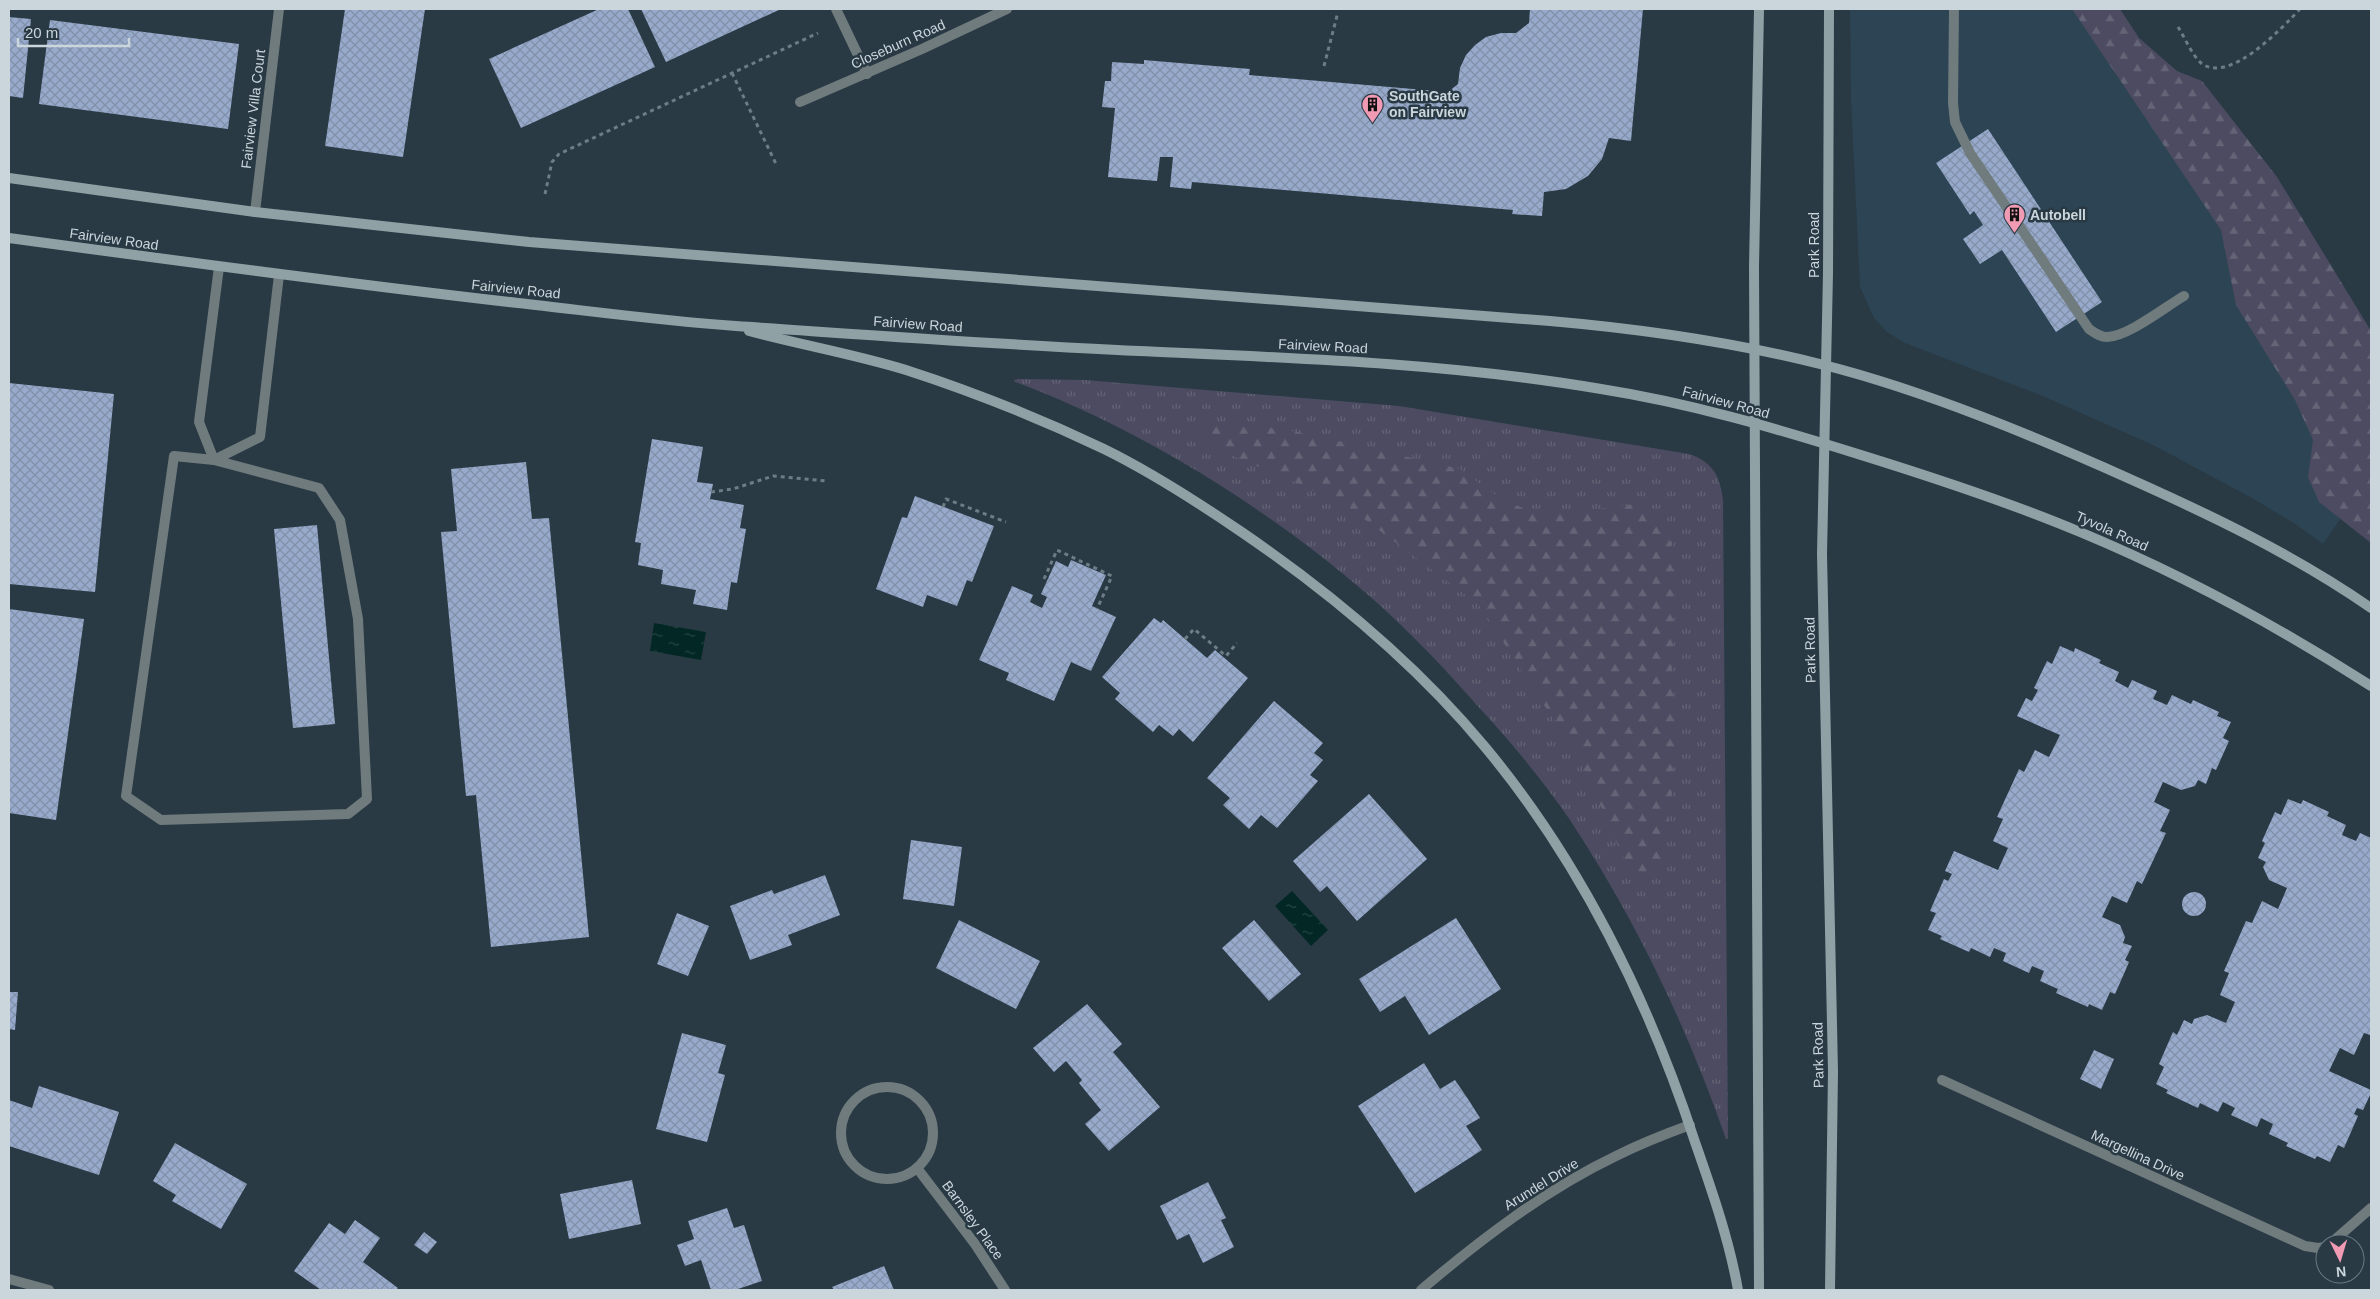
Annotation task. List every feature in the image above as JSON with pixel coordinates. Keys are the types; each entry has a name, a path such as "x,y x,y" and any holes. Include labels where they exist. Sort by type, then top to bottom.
{"main road":[{"path":"1759,9 1754,423 1759,1290"},
{"name":"Park Road","path":"1829,9 1826,365 1822,554 1833,1071 1830,1290"},
{"path":"9,178 255,212 618,250 1629,328 1755,349 1826,365 1920,395 2056,446 2244,533 2371,608"},
{"name":"Fairview Road","path":"9,238 279,275 724,325 955,341 1296,358 1469,370 1663,400 1823,443"},
{"path":"724,325 906,370 1054,426 1114,454 1175,488 1296,569 1372,632 1443,701 1484,746 1517,787 1576,877 1629,974 1664,1049 1725,1229 1738,1290"},
{"name":"Tyvola Road","path":"1823,443 1940,480 2078,530 2213,594 2273,627 2371,686"}],"street":[{"name":"Fairview Villa Court","path":"255,212 279,9"},
{"path":"836,9 867,74"},
{"name":"Closeburn Road","path":"800,102 867,74 1007,9"},
{"path":"1954,9 1953,103 1960,134 1970,153 2090,329 2098,335 2107,337 2115,335 2184,296"},
{"path":"214,460 199,422 219,267"},
{"path":"214,460 319,488 340,520 358,619 367,799 348,814 160,820 126,796 174,456 214,460 260,438 279,275"},
{"name":"Margellina Drive","path":"1942,1080 2305,1246 2315,1248"},
{"path":"876,1088 888,1088 901,1089 921,1102 930,1118 933,1136 931,1148 917,1168 898,1178 887,1179 876,1178 857,1168 844,1150 841,1129 848,1109 855,1100 876,1088"},
{"name":"Arundel Drive","path":"1421,1290 1486,1237 1578,1177 1640,1144 1690,1125"},
{"name":"Barnsley Place","path":"917,1168 975,1244 1004,1290"},
{"path":"2341,1234 2371,1208"},
{"path":"9,1278 49,1290"}],"path":[{"path":"2178,27 2199,61 2216,69 2234,64 2252,52 2300,9"},
{"path":"1324,66 1338,12"},
{"path":"544,194 552,162 559,154 818,33"},
{"path":"732,73 777,166"},
{"path":"711,492 733,489 773,476 827,481"},
{"path":"943,506 946,499 1006,522"},
{"path":"1044,579 1057,550 1112,576 1097,609"},
{"path":"1185,639 1194,629 1226,656 1237,644"}],"shaded area":[{"path":"1850,9 2109,9 2371,432 2370,475 2323,544 2294,523 2250,497 2155,446 2045,397 1905,343 1887,332 1874,318 1860,287 1851,99"}],"green space":[{"path":"2072,9 2120,9 2139,38 2177,71 2202,81 2277,177 2371,331 2371,543 2319,502 2308,477 2313,440 2295,400 2236,305 2221,230"},
{"path":"1014,380 1085,380 1399,406 1689,454 1710,466 1720,484 1723,500 1728,1139 1726,1139 1677,1015 1617,896 1570,820 1537,775 1445,670 1398,622 1365,592 1272,520 1189,466 1146,442 1103,420 1015,382"},
{"path":"1196,426 1280,428 1460,469 1498,497 1543,517 1641,503 1660,513 1677,560 1672,668 1678,730 1664,863 1646,876 1628,869 1583,765 1479,605 1343,503 1217,449"}],"water":[{"path":"654,623 706,632 701,660 650,651"},
{"path":"1292,891 1328,930 1311,946 1275,906"}],"building":[{"path":"345,9 425,9 403,157 325,146"},
{"path":"599,9 628,9 655,67 521,128 489,59"},
{"path":"641,9 781,9 666,62"},
{"name":"SouthGate on Fairview","path":"1530,9 1643,9 1631,141 1609,138 1602,159 1588,176 1566,189 1544,192 1542,216 1512,214 1513,210 1192,182 1191,189 1170,187 1173,157 1160,157 1157,181 1108,177 1115,108 1102,107 1105,81 1111,81 1112,62 1144,64 1144,60 1250,69 1249,75 1448,92 1458,84 1460,68 1466,55 1475,45 1486,37 1501,33 1516,33 1529,23"},
{"path":"9,17 31,19 23,98 9,96"},
{"path":"50,20 239,44 228,129 39,104"},
{"name":"Autobell","path":"1988,129 2102,302 2056,332 2002,250 1980,264 1963,239 1983,225 1974,211 1970,215 1936,163"},
{"path":"9,383 114,394 95,592 9,584"},
{"path":"652,439 703,447 697,482 713,484 710,499 744,505 740,528 746,529 737,583 731,582 727,610 693,604 696,590 661,584 663,570 638,565 641,543 635,542"},
{"path":"526,462 532,519 549,518 589,937 491,947 476,795 466,796 441,532 457,531 451,469"},
{"path":"915,496 994,526 972,582 967,580 957,606 927,595 923,607 876,589 902,517 907,518"},
{"path":"317,525 335,724 293,728 274,529"},
{"path":"1071,560 1106,575 1092,606 1116,617 1091,671 1071,662 1054,701 1006,680 1009,673 979,660 1012,586 1033,595 1030,602 1042,608 1047,597 1041,594 1056,561 1068,567"},
{"path":"9,609 84,619 56,820 9,813"},
{"path":"1154,618 1161,623 1163,620 1207,658 1215,650 1248,678 1193,742 1179,729 1173,736 1159,725 1153,732 1115,699 1120,693 1102,677"},
{"path":"2060,646 2074,652 2075,648 2101,660 2099,663 2119,672 2115,681 2128,688 2132,680 2157,691 2153,699 2167,705 2172,695 2191,704 2193,700 2219,712 2217,716 2231,722 2223,738 2229,741 2216,770 2212,768 2206,784 2198,780 2195,786 2181,790 2163,782 2154,802 2170,810 2160,831 2166,833 2142,884 2137,881 2127,903 2112,896 2102,917 2120,925 2125,937 2123,943 2132,946 2125,960 2129,962 2115,994 2110,992 2102,1010 2089,1004 2088,1007 2056,993 2058,989 2040,981 2044,971 2032,966 2029,973 2003,961 2006,953 1994,948 1990,957 1971,948 1969,952 1940,939 1942,936 1928,930 1936,913 1930,911 1944,879 1948,881 1952,874 1945,871 1954,851 1998,870 2008,848 1993,841 2003,819 1997,817 2019,769 2024,772 2035,750 2049,757 2060,735 2017,716 2026,698 2032,701 2038,690 2034,688 2047,661 2052,664"},
{"path":"1274,701 1323,743 1314,753 1323,760 1310,775 1318,781 1277,828 1261,815 1249,829 1223,805 1230,798 1207,778"},
{"path":"1369,794 1427,859 1357,921 1327,886 1320,892 1293,861"},
{"path":"2288,799 2301,804 2303,800 2329,812 2327,816 2346,825 2342,835 2356,841 2360,833 2371,838 2371,1034 2364,1033 2354,1055 2340,1048 2329,1071 2371,1090 2371,1093 2363,1110 2357,1108 2354,1114 2358,1116 2344,1148 2338,1145 2330,1162 2317,1156 2315,1159 2286,1146 2288,1143 2269,1134 2273,1124 2261,1118 2257,1127 2231,1115 2235,1108 2223,1102 2218,1112 2200,1103 2198,1108 2166,1093 2168,1090 2156,1084 2164,1067 2159,1064 2173,1032 2177,1035 2184,1020 2192,1024 2194,1019 2207,1015 2226,1023 2235,1002 2220,995 2229,973 2224,971 2246,921 2252,923 2262,901 2278,909 2287,888 2269,880 2263,867 2266,862 2258,858 2265,843 2262,841 2275,812 2281,815"},
{"path":"911,840 962,847 954,906 903,899"},
{"path":"825,875 840,915 788,935 792,945 750,960 730,906 772,890 774,894"},
{"path":"2189,892 2199,892 2206,899 2206,909 2199,916 2189,916 2182,909 2182,899"},
{"path":"677,913 709,926 688,976 657,964"},
{"path":"1456,918 1501,989 1429,1035 1405,996 1380,1012 1359,979"},
{"path":"959,920 1040,961 1016,1009 936,968"},
{"path":"1254,920 1301,974 1269,1001 1222,948"},
{"path":"9,992 18,992 15,1030 9,1029"},
{"path":"1087,1004 1122,1044 1113,1052 1160,1107 1109,1151 1085,1124 1101,1110 1079,1083 1082,1080 1066,1061 1054,1072 1033,1048"},
{"path":"682,1033 726,1045 718,1073 725,1075 707,1142 656,1129"},
{"path":"2094,1050 2114,1059 2101,1089 2080,1079"},
{"path":"1424,1063 1440,1089 1455,1080 1468,1099 1480,1118 1466,1126 1482,1150 1415,1193 1358,1106"},
{"path":"39,1086 119,1112 99,1175 9,1146 9,1100 32,1108"},
{"path":"175,1143 247,1184 221,1229 172,1201 176,1195 153,1181"},
{"path":"632,1180 641,1224 569,1239 560,1194"},
{"path":"1208,1182 1226,1218 1221,1220 1234,1247 1203,1263 1189,1234 1177,1240 1160,1206"},
{"path":"727,1208 734,1228 744,1225 762,1281 735,1290 711,1290 701,1260 685,1266 677,1245 694,1239 688,1221"},
{"path":"355,1220 380,1238 363,1262 398,1288 396,1290 321,1290 294,1271 329,1223 345,1234"},
{"path":"424,1232 437,1242 427,1254 414,1245"},
{"path":"884,1266 894,1290 834,1290 832,1287"}],"place":[{"name":"SouthGate on Fairview","path":"1373,123"},
{"name":"Autobell","path":"2014,234"}]}
